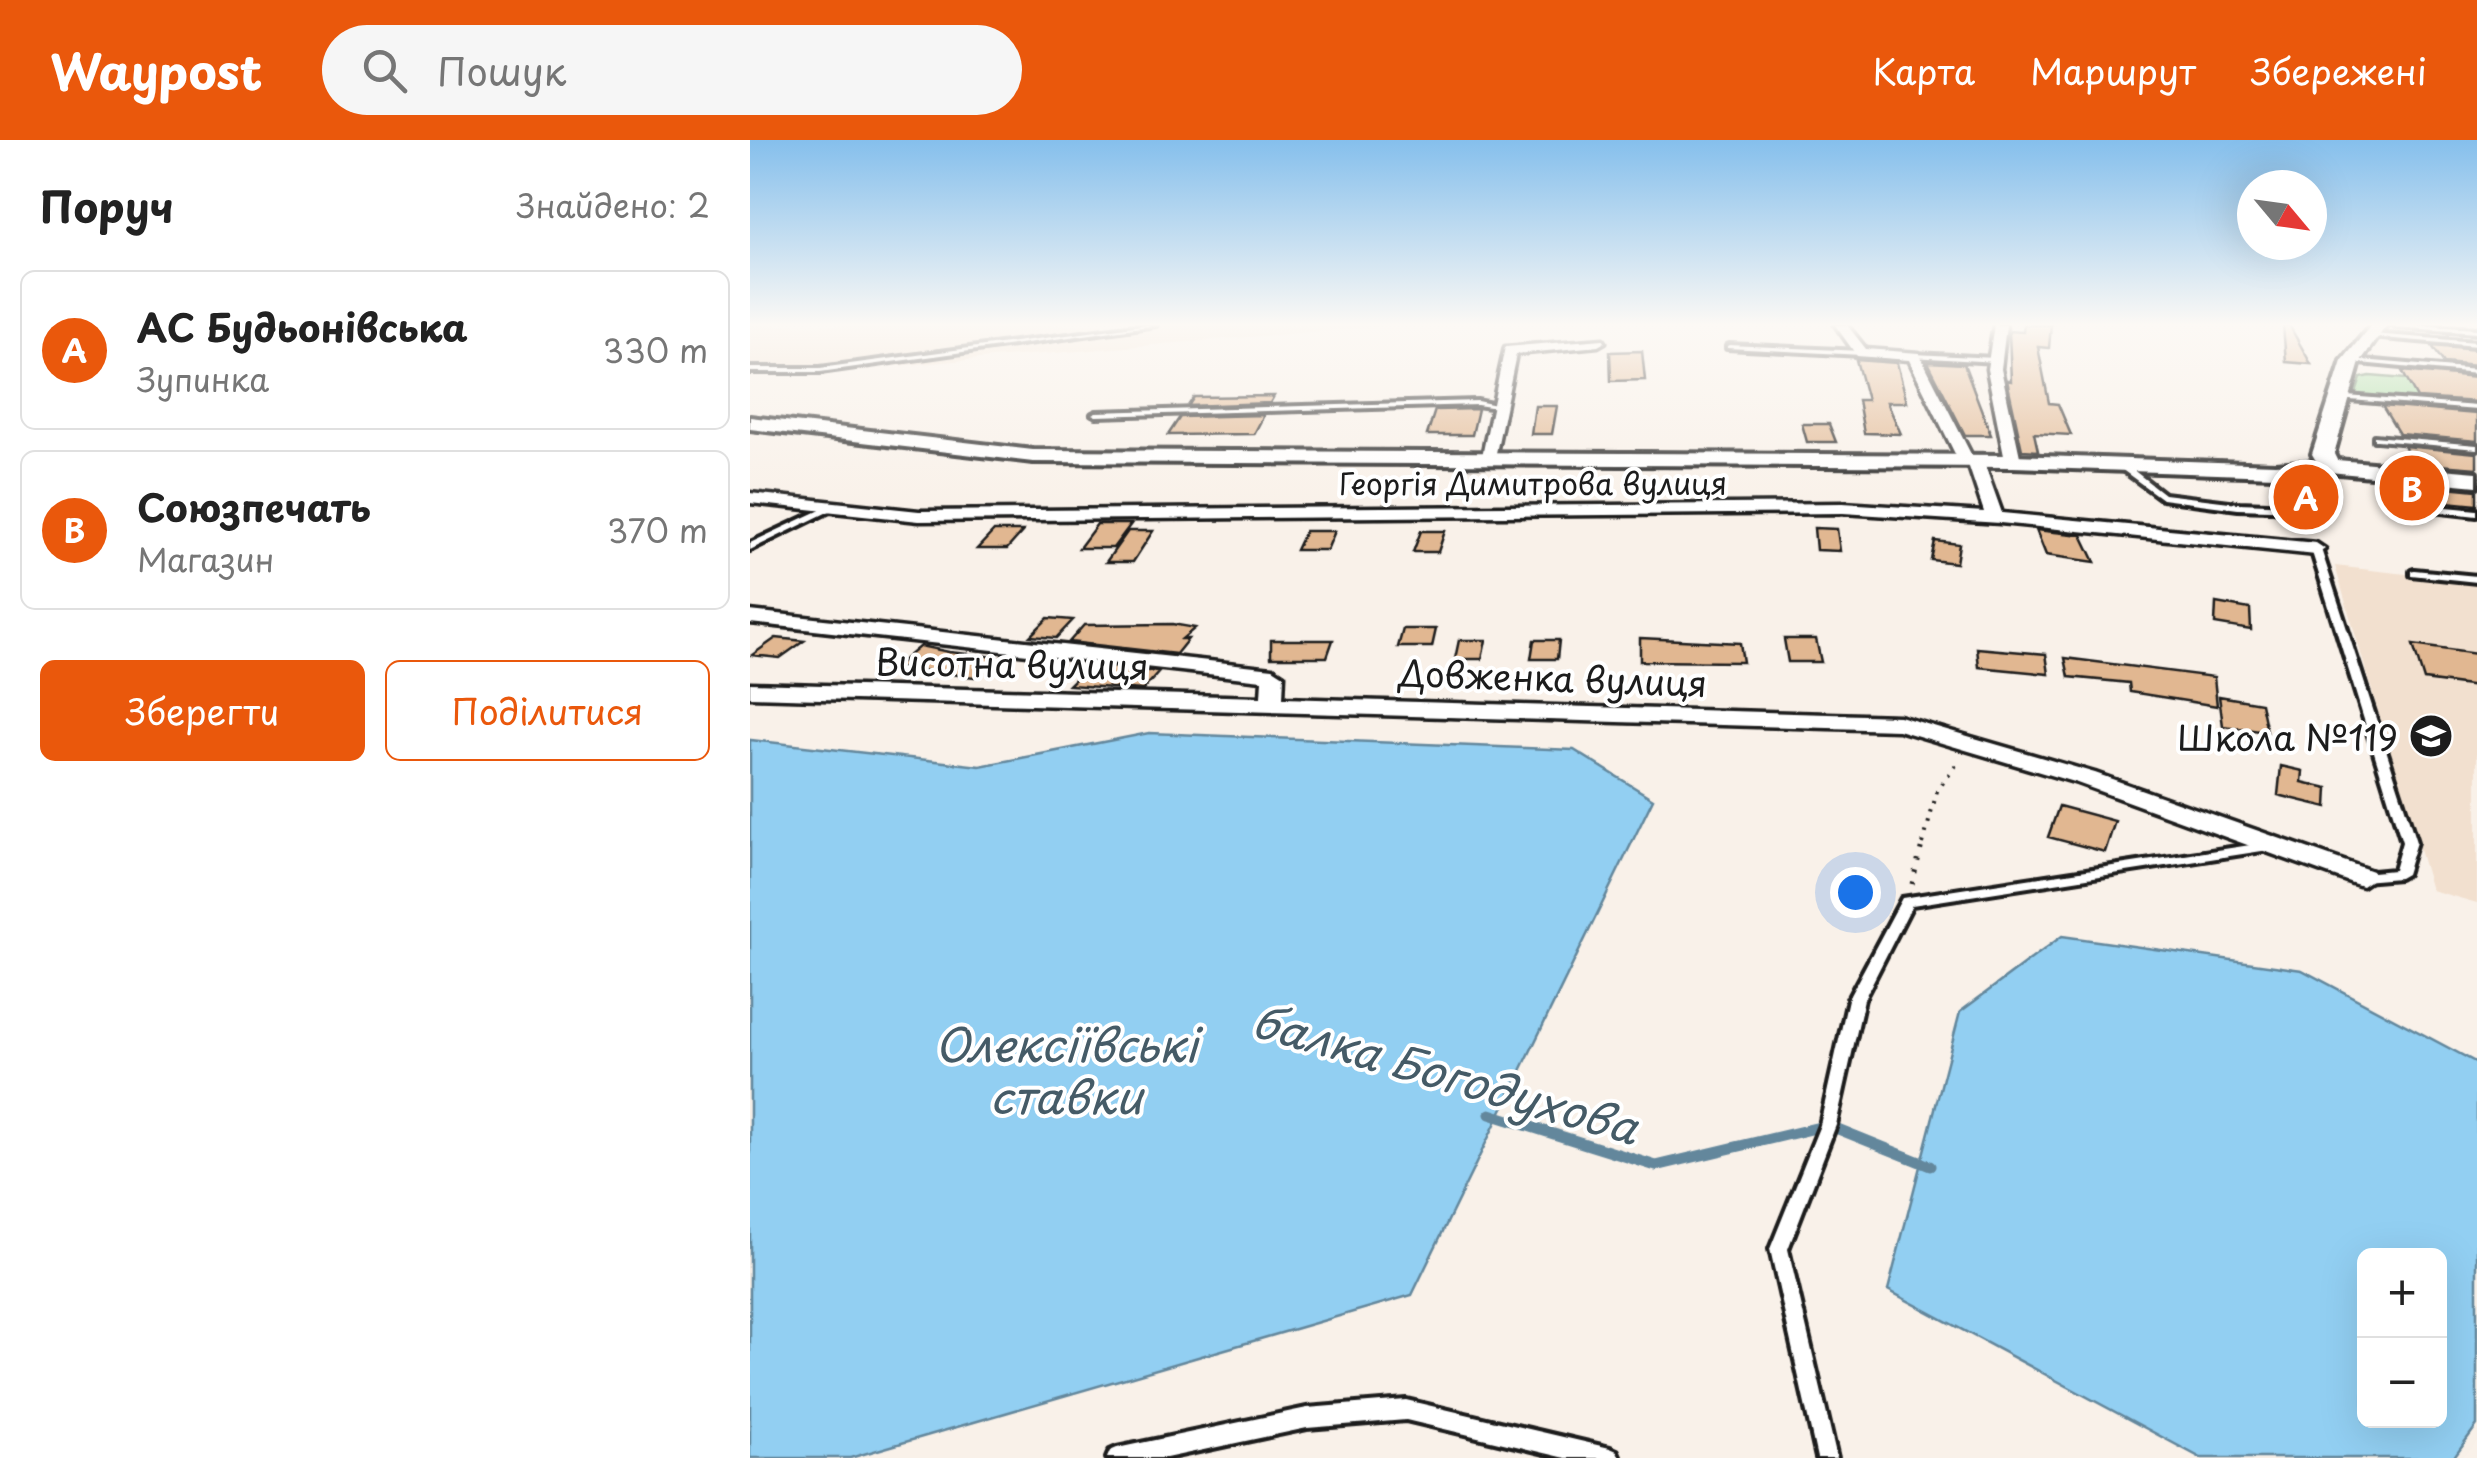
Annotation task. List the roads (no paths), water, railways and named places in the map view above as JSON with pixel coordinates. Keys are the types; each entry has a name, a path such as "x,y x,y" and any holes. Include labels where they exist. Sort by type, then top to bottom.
{"street":[{"path":"1487,458 1501,387"},
{"path":"1931,387 1971,460 1995,517"},
{"path":"1998,387 2013,460"},
{"path":"2329,466 2323,454 2341,387"},
{"path":"750,423 1033,456 2013,460 2275,470 2329,466 2477,479"},
{"name":"Георгія Димитрова вулиця","path":"750,498 919,516 1844,508 1995,517 2316,550"},
{"path":"750,617 1273,674 1272,704"},
{"name":"Висотна вулиця","path":"750,690 1272,704"},
{"name":"Довженка вулиця","path":"1272,704 1899,723 2086,778 2362,876"}],"lane":[{"path":"2337,397 2477,408"},
{"path":"1096,414 1477,402 1496,406"},
{"path":"2377,438 2477,447"},
{"path":"2120,464 2162,496 2238,506 2329,509 2329,466"},
{"path":"2427,508 2477,513"},
{"path":"750,546 830,509"},
{"path":"2316,550 2409,842 2398,874 2362,876"},
{"path":"2414,573 2477,579"},
{"path":"1827,1458 1779,1250 1828,1125 1856,999 1907,901 2270,846"},
{"path":"1117,1458 1307,1418 1406,1410 1610,1458"}],"water":[{"name":"Олексіївські ставки","path":"1149,733 1574,750 1653,799 1412,1295 850,1458 750,1458 750,740 980,766"},
{"path":"2062,936 2302,970 2477,1063 2477,1425 2453,1458 2201,1458 1888,1290 1960,1012"}],"waterway":[{"name":"балка Богодухова","path":"1494,1115 1490,1114 1656,1166 1828,1125 1930,1166"}],"place":[{"name":"Союзпечать","path":"2412,488"},
{"name":"АС Будьонівська","path":"2306,497"},
{"name":"Школа №119","path":"2431,736"}]}
